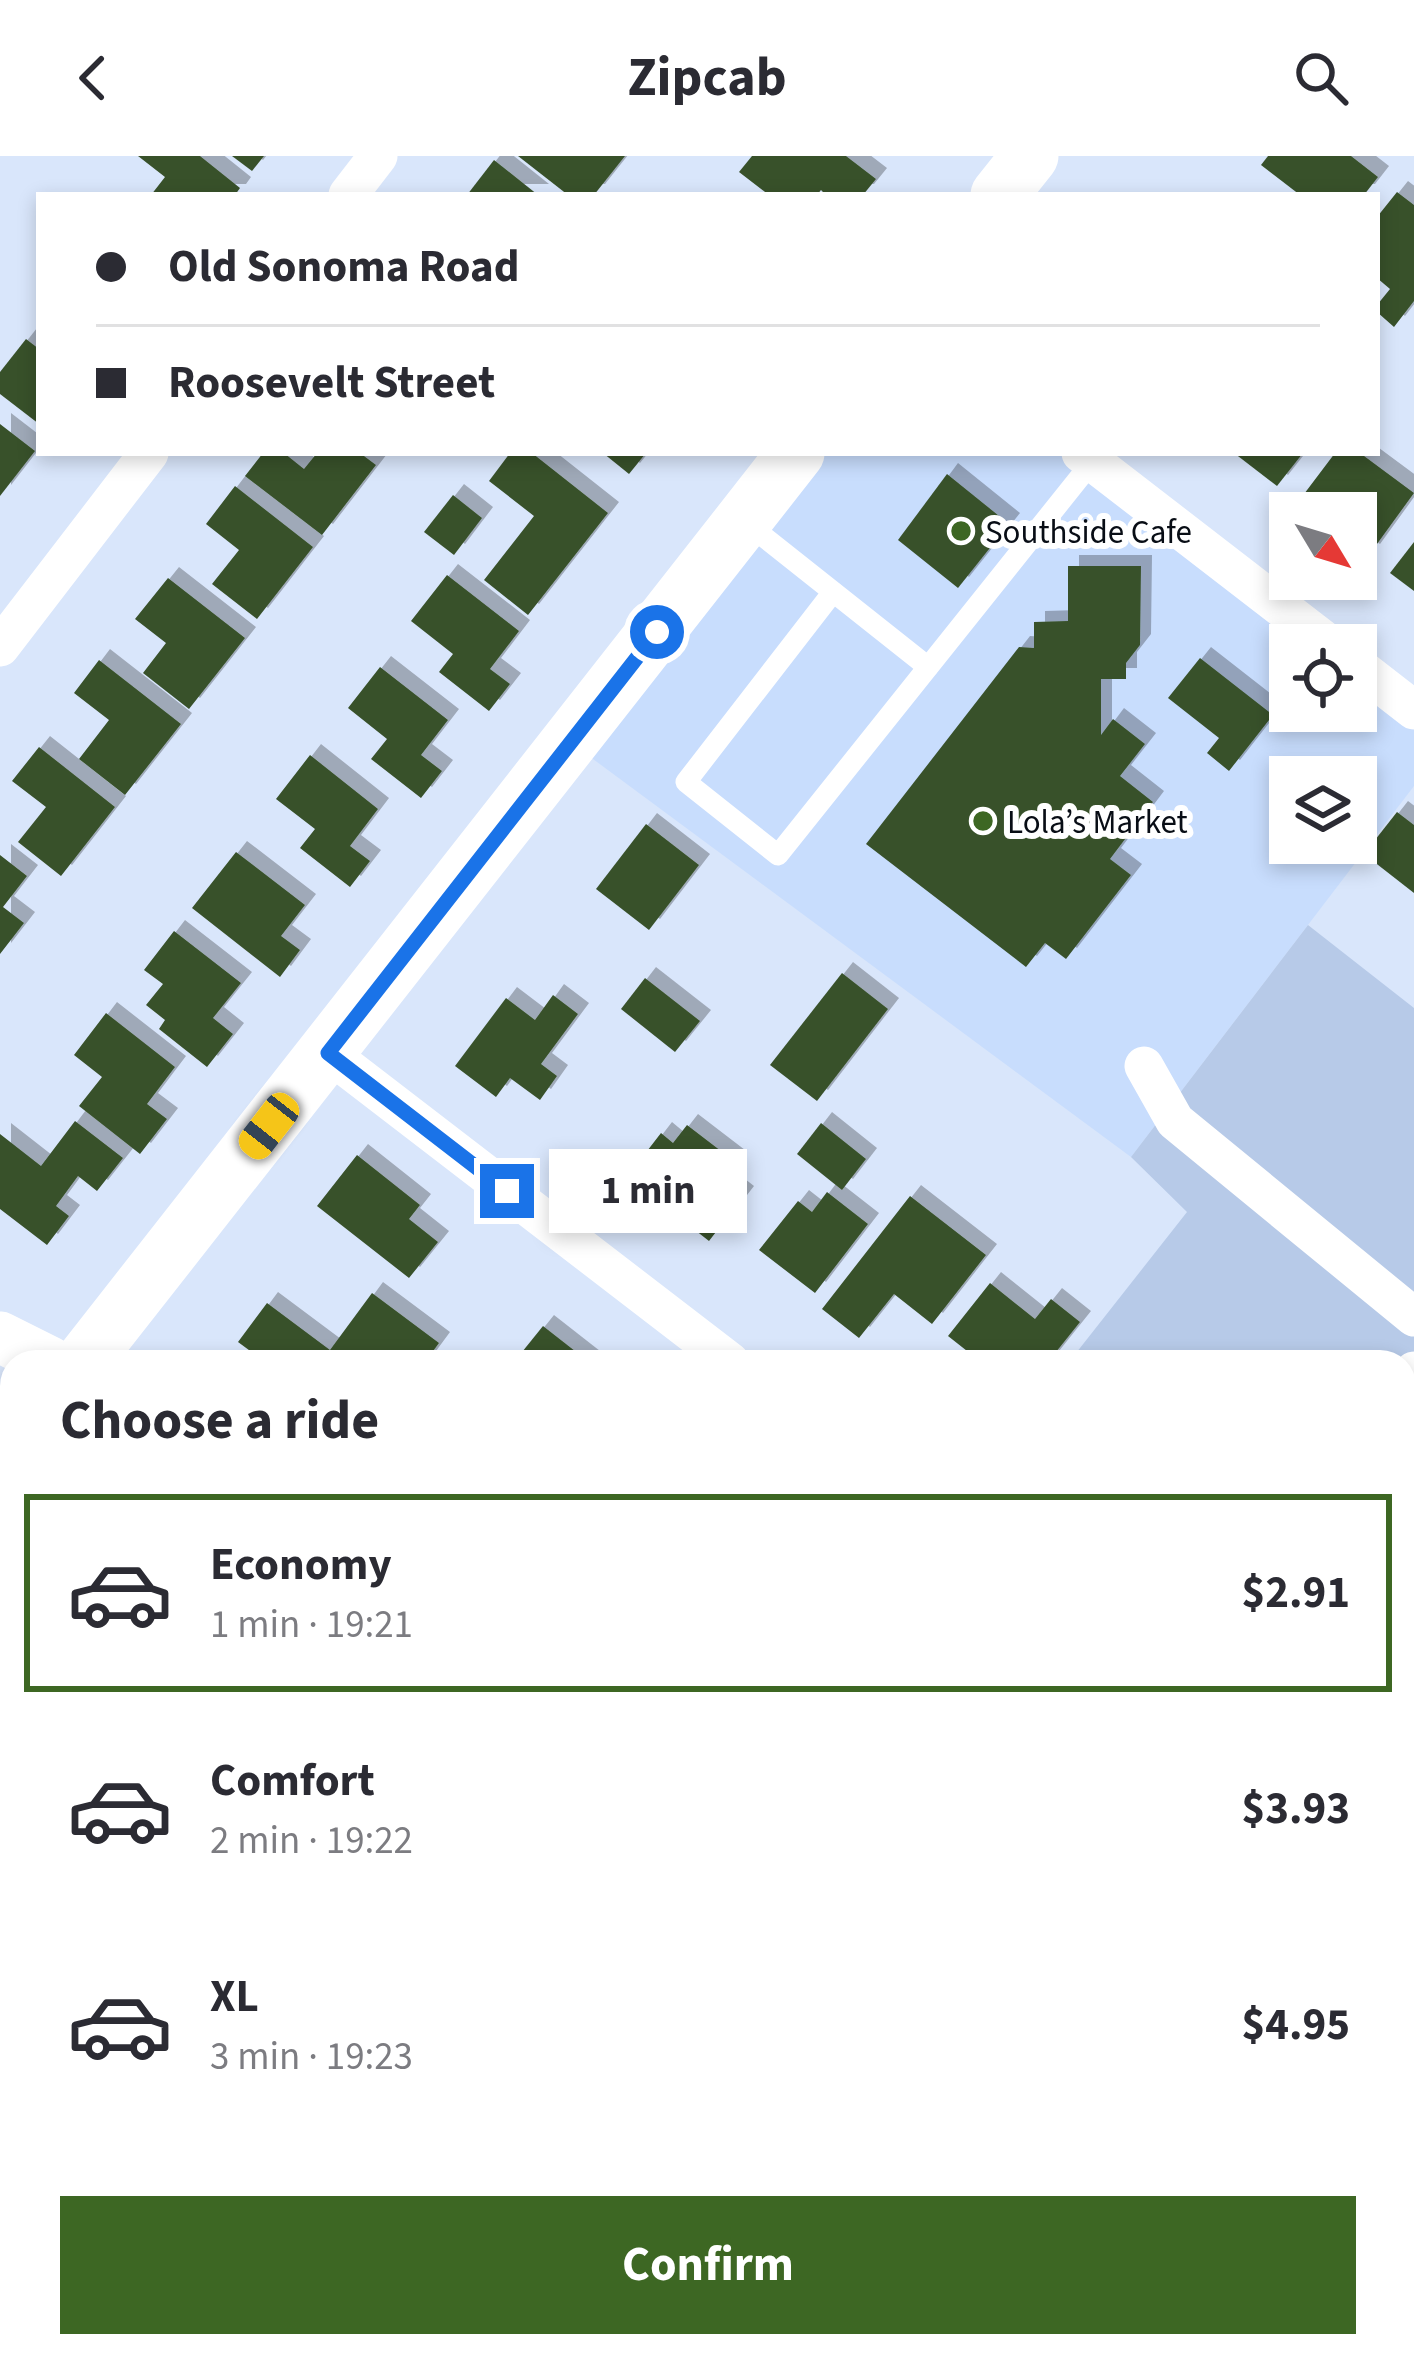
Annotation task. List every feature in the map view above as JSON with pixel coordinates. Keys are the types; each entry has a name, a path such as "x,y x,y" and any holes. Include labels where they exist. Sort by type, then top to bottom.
{"main road":[{"path":"1001,192 1030,156"},
{"path":"93,1350 794,456"}],"street":[{"path":"350,192 377,156"},
{"path":"0,647 147,456"},
{"path":"1086,457 1303,624"},
{"path":"1377,681 1414,710"},
{"path":"328,1053 714,1350"},
{"path":"1144,1066 1175,1121 1414,1317"}],"lane":[{"path":"833,592 686,782 778,855 1086,457"},
{"path":"744,520 928,667"}],"shaded area":[{"path":"794,456 1085,456 1303,624 1269,624 1269,732 1377,732 1377,681 1414,710 1414,786 1377,835 1377,756 1269,756 1269,864 1355,864 1131,1157 570,742"},
{"path":"1308,925 1414,1008 1414,1350 1078,1350 1187,1212 1131,1157"}],"building":[{"path":"138,156 200,156 240,188 237,192 153,192 165,177"},
{"path":"232,156 264,156 252,171"},
{"path":"518,156 625,156 596,192 564,192"},
{"path":"752,156 846,156 876,179 865,192 765,192 739,172"},
{"path":"1268,156 1351,156 1378,177 1366,192 1296,192 1261,165"},
{"path":"494,160 534,192 469,192"},
{"path":"1397,192 1414,205 1414,301 1394,327 1380,315 1380,301 1390,289 1380,281 1380,213"},
{"path":"26,339 36,347 36,422 0,394 0,372"},
{"path":"0,424 35,451 0,496"},
{"path":"261,456 288,456 304,469 315,456 364,456 376,465 322,535 245,476"},
{"path":"508,456 536,456 608,513 528,615 484,580 534,516 489,481"},
{"path":"607,456 644,456 629,474"},
{"path":"1238,456 1301,456 1277,486"},
{"path":"1333,456 1364,456 1414,493 1377,544 1377,492 1306,492"},
{"path":"947,474 1009,524 958,588 898,540"},
{"path":"235,486 313,547 257,619 212,584 239,550 206,524"},
{"path":"453,495 482,518 454,555 424,532"},
{"path":"1414,542 1414,591 1390,573"},
{"path":"1068,566 1141,566 1140,645 1126,663 1126,679 1101,679 1101,735 1113,719 1145,744 1120,776 1153,802 1110,859 1131,875 1066,959 1045,943 1026,967 866,844 1019,647 1034,648 1034,622 1068,621"},
{"path":"447,575 519,631 490,669 510,684 489,711 439,672 453,654 411,621"},
{"path":"168,578 245,638 189,709 143,673 166,643 135,619"},
{"path":"1200,658 1269,712 1269,720 1229,771 1207,753 1219,738 1168,698"},
{"path":"99,660 181,724 125,795 79,759 109,720 74,693"},
{"path":"380,667 448,720 421,755 442,771 421,798 371,759 387,739 348,708"},
{"path":"39,747 115,807 61,876 18,842 46,807 12,781"},
{"path":"310,755 378,809 350,846 370,861 350,887 300,848 315,829 276,799"},
{"path":"1397,812 1414,825 1414,893 1377,864 1377,837"},
{"path":"646,824 699,865 649,930 596,889"},
{"path":"236,852 305,905 281,936 300,950 280,977 192,908"},
{"path":"0,855 27,876 3,907 24,923 0,954"},
{"path":"174,931 241,983 213,1018 233,1034 207,1067 159,1029 165,1020 146,1005 163,984 144,970"},
{"path":"842,973 888,1009 817,1101 770,1065"},
{"path":"645,978 700,1021 675,1052 621,1009"},
{"path":"553,995 578,1014 541,1064 557,1076 540,1100 510,1078 496,1097 455,1066 506,998 535,1020"},
{"path":"106,1013 175,1067 147,1104 167,1119 140,1154 79,1106 102,1077 74,1055"},
{"path":"75,1121 123,1158 97,1191 78,1176 56,1206 69,1216 47,1245 0,1209 0,1134 41,1166"},
{"path":"821,1123 866,1159 842,1190 797,1154"},
{"path":"687,1125 734,1161 720,1179 743,1197 709,1241 627,1177 661,1133 673,1143"},
{"path":"357,1155 420,1205 409,1219 438,1242 409,1278 317,1206"},
{"path":"827,1192 868,1224 815,1293 759,1250 798,1201 812,1212"},
{"path":"910,1196 986,1255 932,1324 894,1294 859,1338 822,1309"},
{"path":"990,1283 1035,1319 1051,1299 1080,1322 1058,1350 966,1350 948,1336"},
{"path":"372,1293 439,1343 434,1350 330,1350"},
{"path":"267,1303 330,1350 249,1350 238,1342"},
{"path":"543,1326 574,1350 524,1350"}],"place":[{"name":"Southside Cafe","path":"961,531"},
{"name":"Lola’s Market","path":"983,821"}],"route":[{"path":"507,1191 328,1053 657,632"}]}
